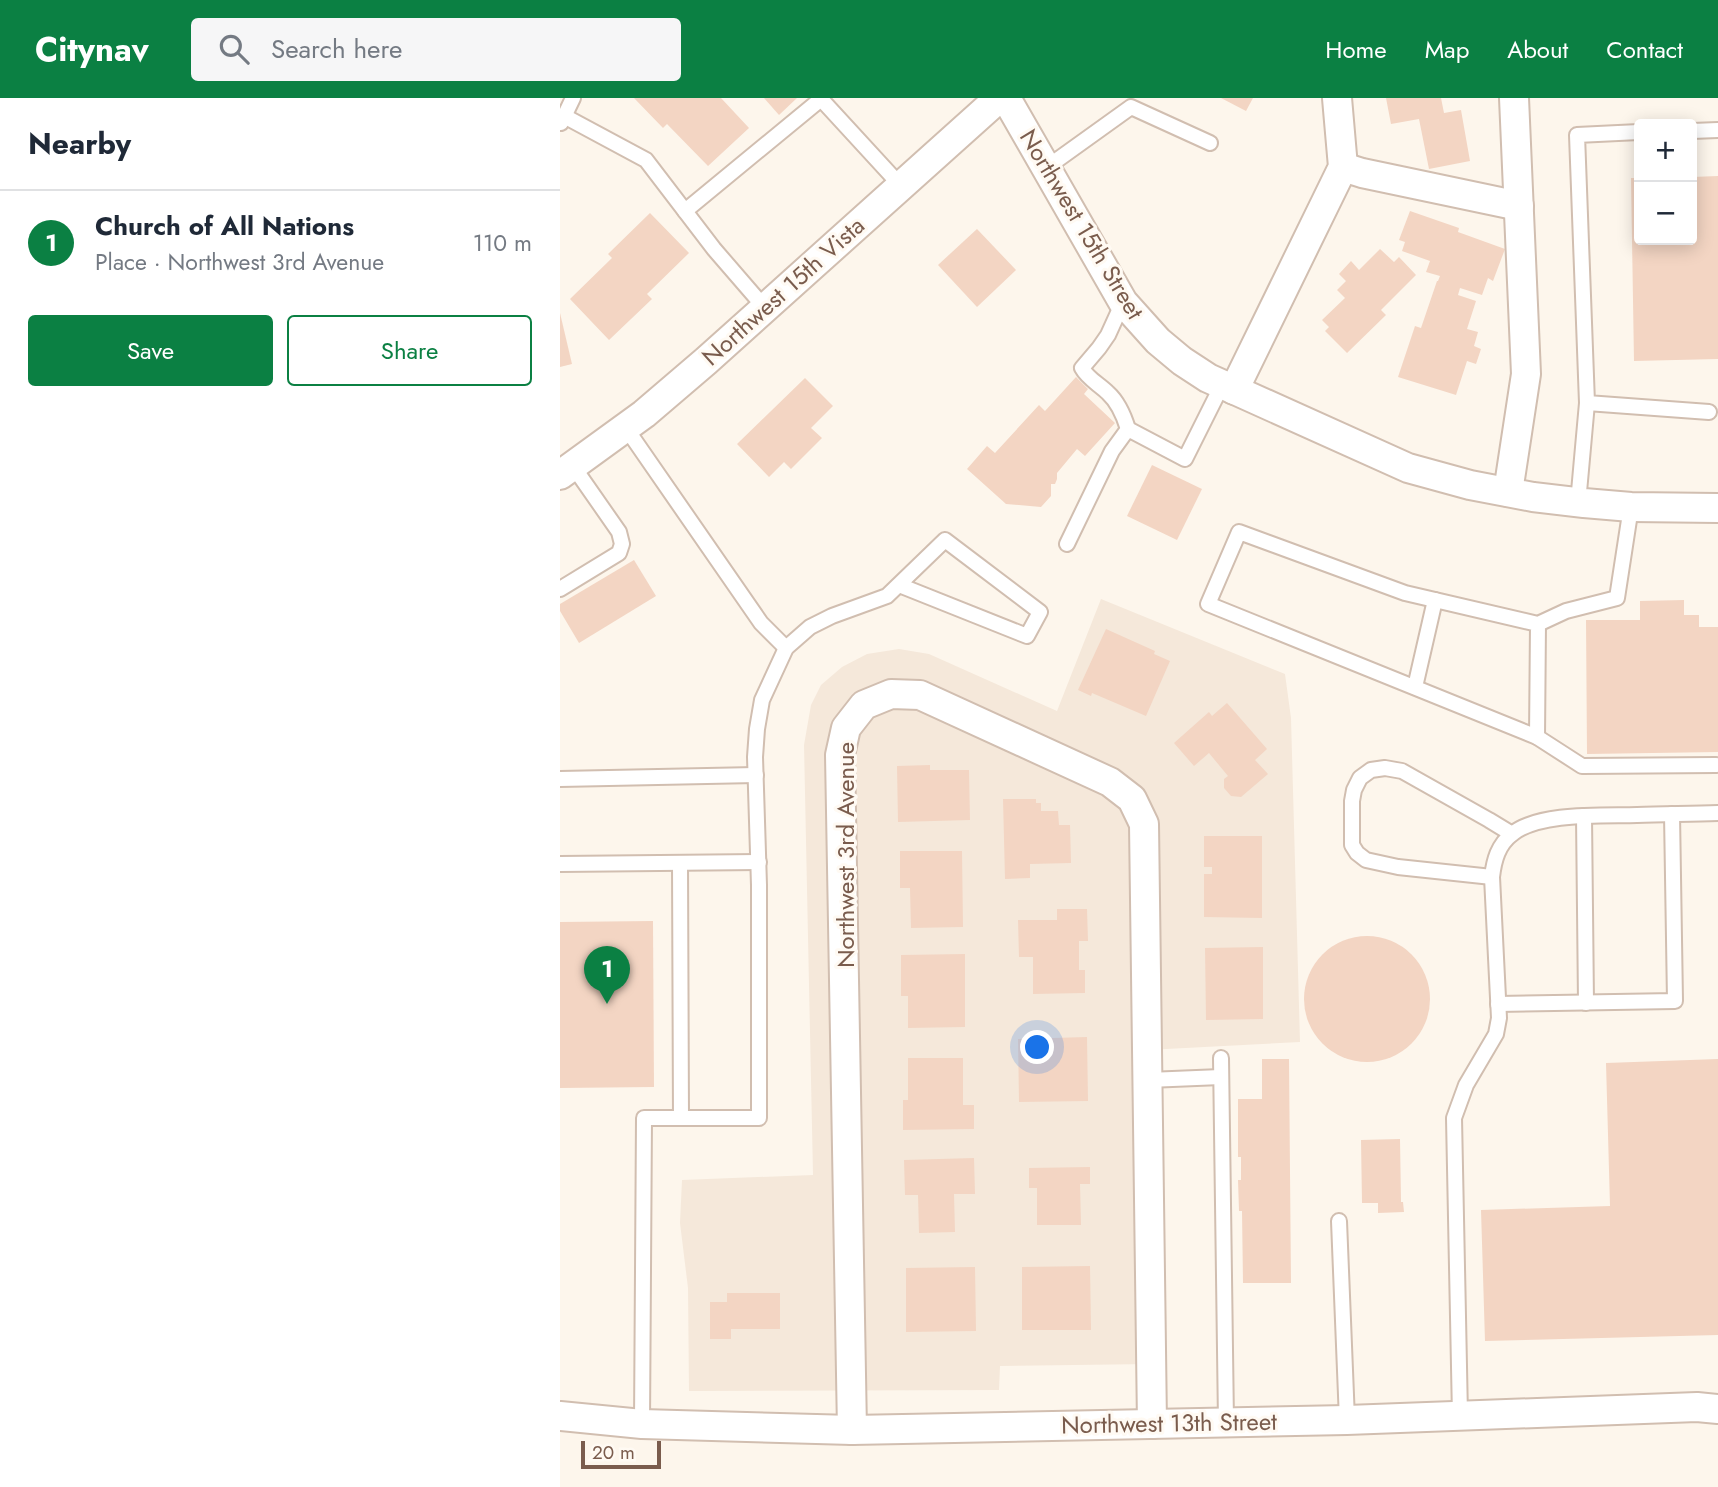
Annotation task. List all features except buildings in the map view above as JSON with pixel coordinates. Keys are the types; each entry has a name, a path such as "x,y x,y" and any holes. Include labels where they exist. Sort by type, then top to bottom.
{"street":[{"name":"Northwest 15th Vista","path":"566,470 626,428 686,379 999,98"},
{"name":"Northwest 15th Street","path":"1006,98 1124,302 1150,333 1197,371 1228,388 1408,468 1470,485 1578,503 1631,507 1718,508"},
{"path":"1228,388 1343,167 1337,98"},
{"path":"1508,492 1526,373 1514,98"},
{"path":"1343,167 1519,206"},
{"name":"Northwest 3rd Avenue","path":"852,1430 840,755 845,728 864,705 891,694 920,695 1110,782 1132,799 1144,824 1152,1424"},
{"name":"Northwest 13th Street","path":"560,1416 642,1424 852,1430 1347,1420 1711,1406"},
{"name":"Northwest 13th Street","path":"560,1434 642,1424"}],"lane":[{"path":"573,98 562,120 646,160 714,249 765,308"},
{"path":"685,211 821,99 901,187"},
{"path":"1046,168 1131,107 1210,143"},
{"path":"1697,131 1718,130"},
{"path":"1578,503 1587,403 1577,135 1634,132"},
{"path":"1067,544 1112,451 1128,429 1125,416 1110,394 1086,375 1082,368 1108,335 1124,302"},
{"path":"1128,429 1185,459 1200,429 1228,388"},
{"path":"1587,403 1709,412"},
{"path":"626,428 761,623 786,648"},
{"path":"560,589 619,552 622,544 619,532 566,470"},
{"path":"1631,507 1617,598 1566,611 1538,624 1405,593 1239,533 1208,604 1537,737 1581,766 1716,765"},
{"path":"642,1424 644,1118 759,1118 757,729 762,700 786,648 810,627 887,596 945,540 1040,612 1027,636 899,585"},
{"path":"1415,687 1435,600"},
{"path":"1537,737 1538,624"},
{"path":"1492,877 1398,867 1366,860 1352,845 1354,790 1360,778 1371,770 1385,768 1402,771 1511,834"},
{"path":"562,776 756,775"},
{"path":"1460,1416 1454,1118 1466,1085 1496,1034 1499,1018 1492,877 1494,859 1511,834 1529,824 1549,819 1718,813"},
{"path":"1498,1004 1675,1001 1672,814"},
{"path":"1584,816 1586,1003"},
{"path":"560,864 759,862"},
{"path":"680,863 681,1118"},
{"path":"1221,1058 1226,1422"},
{"path":"1147,1080 1221,1077"},
{"path":"1339,1221 1347,1420"}],"shaded area":[{"path":"1101,599 1285,674 1291,718 1300,1042 1147,1050 1151,1364 1000,1366 999,1390 689,1391 688,1288 680,1223 682,1180 813,1175 804,745 811,705 821,685 842,667 867,654 899,649 929,654 1057,711"}],"place":[{"name":"Church of All Nations","path":"607,1004"}]}
